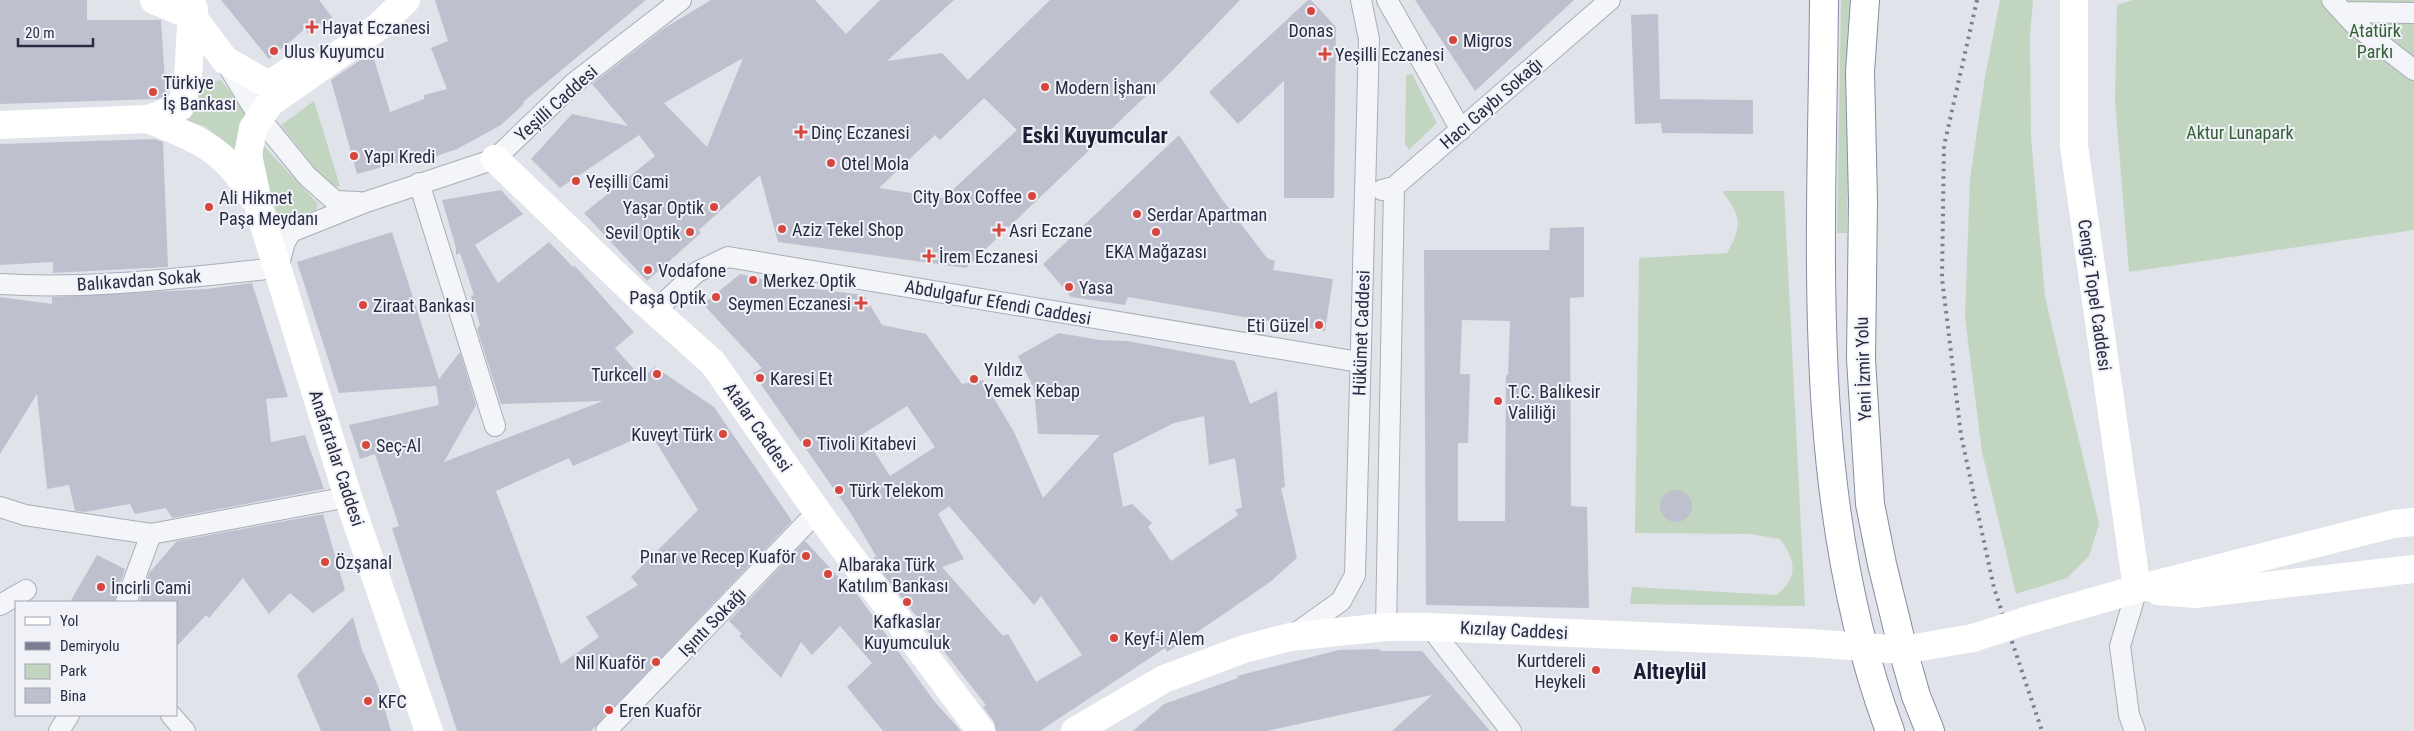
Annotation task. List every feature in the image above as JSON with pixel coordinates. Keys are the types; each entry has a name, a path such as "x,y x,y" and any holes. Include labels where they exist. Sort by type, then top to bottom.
{"main road":[{"path":"154,0 194,8 225,60 265,83 275,81 396,0"},
{"path":"260,212 248,155 253,128 259,117 270,103 378,27 406,0"},
{"path":"1824,0 1822,260 1824,416 1836,514 1862,648 1890,731"},
{"name":"Yeni İzmir Yolu","path":"1865,0 1860,72 1862,201 1861,358 1870,504 1882,564 1903,650 1916,696 1930,731"},
{"name":"Cengiz Topel Caddesi","path":"2074,0 2074,146 2137,589"},
{"path":"0,125 148,119 180,107 191,65 194,8"},
{"path":"148,119 184,132 206,145 231,166 244,183 260,212"},
{"name":"Atalar Caddesi","path":"495,159 655,311 713,363 817,512 981,731"},
{"name":"Anafartalar Caddesi","path":"260,212 348,497 429,731"},
{"name":"Kızılay Caddesi","path":"1075,731 1164,679 1244,649 1290,637 1386,627 1430,627 1810,643 1903,650 1973,638 2137,589 2393,524 2414,522"},
{"path":"2137,589 2195,594 2414,569"}],"street":[{"name":"Yeşilli Caddesi","path":"278,268 285,242 291,232 419,183 495,159 574,83 681,0"},
{"name":"Hükümet Caddesi","path":"1290,637 1341,601 1354,575 1369,39 1362,0"},
{"path":"1387,0 1461,130"},
{"name":"Hacı Gaybı Sokağı","path":"1366,195 1394,187 1610,0"},
{"path":"2338,6 2414,12"},
{"path":"2338,6 2354,23 2414,70"},
{"path":"225,60 259,117 307,176 335,201 366,202"},
{"path":"419,183 495,426"},
{"path":"1386,627 1394,187"},
{"name":"Abdulgafur Efendi Caddesi","path":"655,311 697,272 728,257 1359,362"},
{"name":"Balıkavdan Sokak","path":"0,284 34,286 121,283 278,268"},
{"path":"0,507 25,515 151,534 348,497"},
{"name":"Işıntı Sokağı","path":"606,731 817,512"},
{"path":"126,601 151,534"},
{"path":"2135,731 2129,715 2120,646 2137,589"},
{"path":"0,605 26,590"},
{"path":"1430,627 1508,730"},
{"path":"59,731 68,716"},
{"path":"172,716 185,731"}],"green space":[{"path":"1841,0 1851,0 1847,233 1837,233"},
{"path":"2000,0 2033,0 2030,36 2031,138 2045,297 2099,524 2089,556 2067,578 2016,594 1982,452 1965,317 1970,179 1985,77"},
{"name":"Aktur Lunapark","path":"2133,0 2414,0 2414,230 2129,272 2115,101 2117,5"},
{"path":"1412,74 1437,123 1409,150 1405,144 1406,75"},
{"path":"221,80 246,113 237,155 206,127 185,120 201,85"},
{"path":"314,101 340,186 336,187 321,176 281,125"},
{"path":"263,145 318,204 316,210 280,220 263,176"},
{"path":"1722,191 1784,191 1805,606 1630,604 1632,587 1776,595 1789,582 1792,575 1792,562 1780,539 1750,534 1635,533 1639,258 1727,253 1736,235 1738,221 1733,207"}],"building":[{"path":"0,0 87,0 87,20 161,20 166,96 157,99 0,104"},
{"path":"221,0 319,0 332,17 309,35 305,29 269,59"},
{"path":"435,0 646,0 523,102 524,104 501,125 457,149 422,161 420,157 357,174 331,80 372,52 390,112 424,99 424,95 447,89 431,48 448,41"},
{"path":"711,0 815,0 846,34 880,0 954,0 887,61 942,53 968,80 1050,0 1240,0 1171,72 966,268 778,242 760,175 699,230 701,233 647,281 584,213 655,156 639,135 560,188 531,159 572,114 628,126 592,84 663,29","holes":["743,58 707,147 664,103","984,98 1017,130 944,198 879,188 935,135 940,140"]},
{"path":"1308,0 1311,0 1336,27 1334,198 1284,198 1284,81 1238,124 1209,92"},
{"path":"1415,0 1574,0 1475,91"},
{"path":"1658,14 1660,99 1753,100 1753,134 1662,133 1661,123 1635,124 1631,15"},
{"path":"1179,135 1221,198 1267,258 1275,261 1273,270 1333,279 1325,331 1128,297 1125,305 1071,297 1043,264"},
{"path":"155,139 163,142 168,267 53,273 53,262 0,265 0,144"},
{"path":"501,190 523,214 475,245 498,283 549,242 573,267 575,266 634,332 615,348 642,378 655,367 714,407 792,521 591,731 457,731 392,528 399,526 375,454 360,459 349,425 439,405 436,386 339,393 297,262 392,232 439,379 460,352 476,405 444,462 603,401 501,404 477,329 480,325 471,296 474,295 460,253 456,255 456,248 442,200","holes":["649,431 698,510 631,577 638,585 586,617 599,637 561,664 496,491 569,458 573,466 638,438"]},
{"name":"T.C. Balıkesir Valiliği","path":"1584,227 1584,297 1570,298 1571,506 1587,507 1589,608 1426,605 1424,250 1549,250 1550,228","holes":["1462,320 1510,321 1508,375 1506,375 1505,521 1458,521 1458,443 1468,443 1470,374 1460,374"]},
{"path":"740,274 785,285 864,295 882,325 926,334 962,384 983,380 1014,432 1043,498 1100,435 1038,434 1034,389 1018,356 1059,333 1100,340 1127,341 1235,361 1250,404 1277,391 1285,487 1281,488 1297,558 1270,582 1218,618 1167,652 1165,648 1040,731 996,731 994,722 983,707 986,705 872,560 876,556 850,512 753,373 762,368 703,304","holes":["907,406 935,447 890,476 863,434","1204,416 1209,465 1235,458 1242,507 1235,510 1238,515 1171,561 1148,527 1152,523 1132,504 1123,507 1113,454 1174,423","949,506 1034,605 1041,596 1082,655 1036,682 1008,634 1003,636 942,567 964,559 938,514"]},
{"path":"252,283 288,397 266,399 271,442 305,435 324,489 172,518 166,508 135,514 130,504 84,512 75,511 69,485 47,489 37,394 0,454 0,297 52,304 52,297 207,289"},
{"path":"1676,490 1682,491 1687,495 1691,500 1691,512 1687,517 1682,521 1676,522 1670,521 1665,517 1661,512 1660,506 1661,500 1665,495 1670,491"},
{"path":"323,514 345,590 313,613 290,593 269,614 243,578 209,618 206,615 178,645 178,601 139,601 149,573 177,541"},
{"path":"805,541 846,585 849,583 934,701 961,731 883,731 847,687 872,663 840,626 812,655 801,642 781,678 739,636 742,634 729,621"},
{"name":"İncirli Cami","path":"97,555 125,569 114,601 71,601"},
{"path":"353,617 362,650 378,686 391,731 321,731 297,675"},
{"path":"1379,649 1381,651 1422,651 1490,731 1392,731 1432,695 1267,731 1133,731 1164,704 1238,678 1237,676 1339,650"}],"railway":[{"path":"1977,0 1944,146 1942,278 1961,435 1994,588 2042,731"}],"place":[{"name":"Donas","path":"1311,11"},
{"name":"Hayat Eczanesi","path":"312,27"},
{"name":"Migros","path":"1453,40"},
{"name":"Ulus Kuyumcu","path":"274,51"},
{"name":"Yeşilli Eczanesi","path":"1325,54"},
{"name":"Modern İşhanı","path":"1045,87"},
{"name":"Türkiye İş Bankası","path":"153,92"},
{"name":"Dinç Eczanesi","path":"801,132"},
{"name":"Yapı Kredi","path":"354,156"},
{"name":"Otel Mola","path":"831,163"},
{"name":"Yeşilli Cami","path":"576,181"},
{"name":"City Box Coffee","path":"1032,196"},
{"name":"Ali Hikmet Paşa Meydanı","path":"209,207"},
{"name":"Yaşar Optik","path":"714,207"},
{"name":"Serdar Apartman","path":"1137,214"},
{"name":"Aziz Tekel Shop","path":"782,229"},
{"name":"Asri Eczane","path":"999,230"},
{"name":"Sevil Optik","path":"690,232"},
{"name":"EKA Mağazası","path":"1156,232"},
{"name":"İrem Eczanesi","path":"929,256"},
{"name":"Vodafone","path":"648,270"},
{"name":"Merkez Optik","path":"753,280"},
{"name":"Yasa","path":"1069,287"},
{"name":"Paşa Optik","path":"716,297"},
{"name":"Seymen Eczanesi","path":"861,303"},
{"name":"Ziraat Bankası","path":"363,305"},
{"name":"Eti Güzel","path":"1319,325"},
{"name":"Turkcell","path":"657,374"},
{"name":"Karesi Et","path":"760,378"},
{"name":"Yıldız Yemek Kebap","path":"974,379"},
{"name":"T.C. Balıkesir Valiliği","path":"1498,401"},
{"name":"Kuveyt Türk","path":"723,434"},
{"name":"Tivoli Kitabevi","path":"807,443"},
{"name":"Seç-Al","path":"366,445"},
{"name":"Türk Telekom","path":"839,490"},
{"name":"Pınar ve Recep Kuaför","path":"806,556"},
{"name":"Özşanal","path":"325,562"},
{"name":"Albaraka Türk Katılım Bankası","path":"828,574"},
{"name":"İncirli Cami","path":"101,587"},
{"name":"Kafkaslar Kuyumculuk","path":"907,602"},
{"name":"Keyf-i Alem","path":"1114,638"},
{"name":"Nil Kuaför","path":"656,662"},
{"name":"Kurtdereli Heykeli","path":"1596,670"},
{"name":"KFC","path":"368,701"},
{"name":"Eren Kuaför","path":"609,710"}],"district":[{"name":"Eski Kuyumcular","path":"1095,135"},
{"name":"Altıeylül","path":"1670,671"}],"park label":[{"name":"Atatürk Parkı","path":"2375,40"}]}
